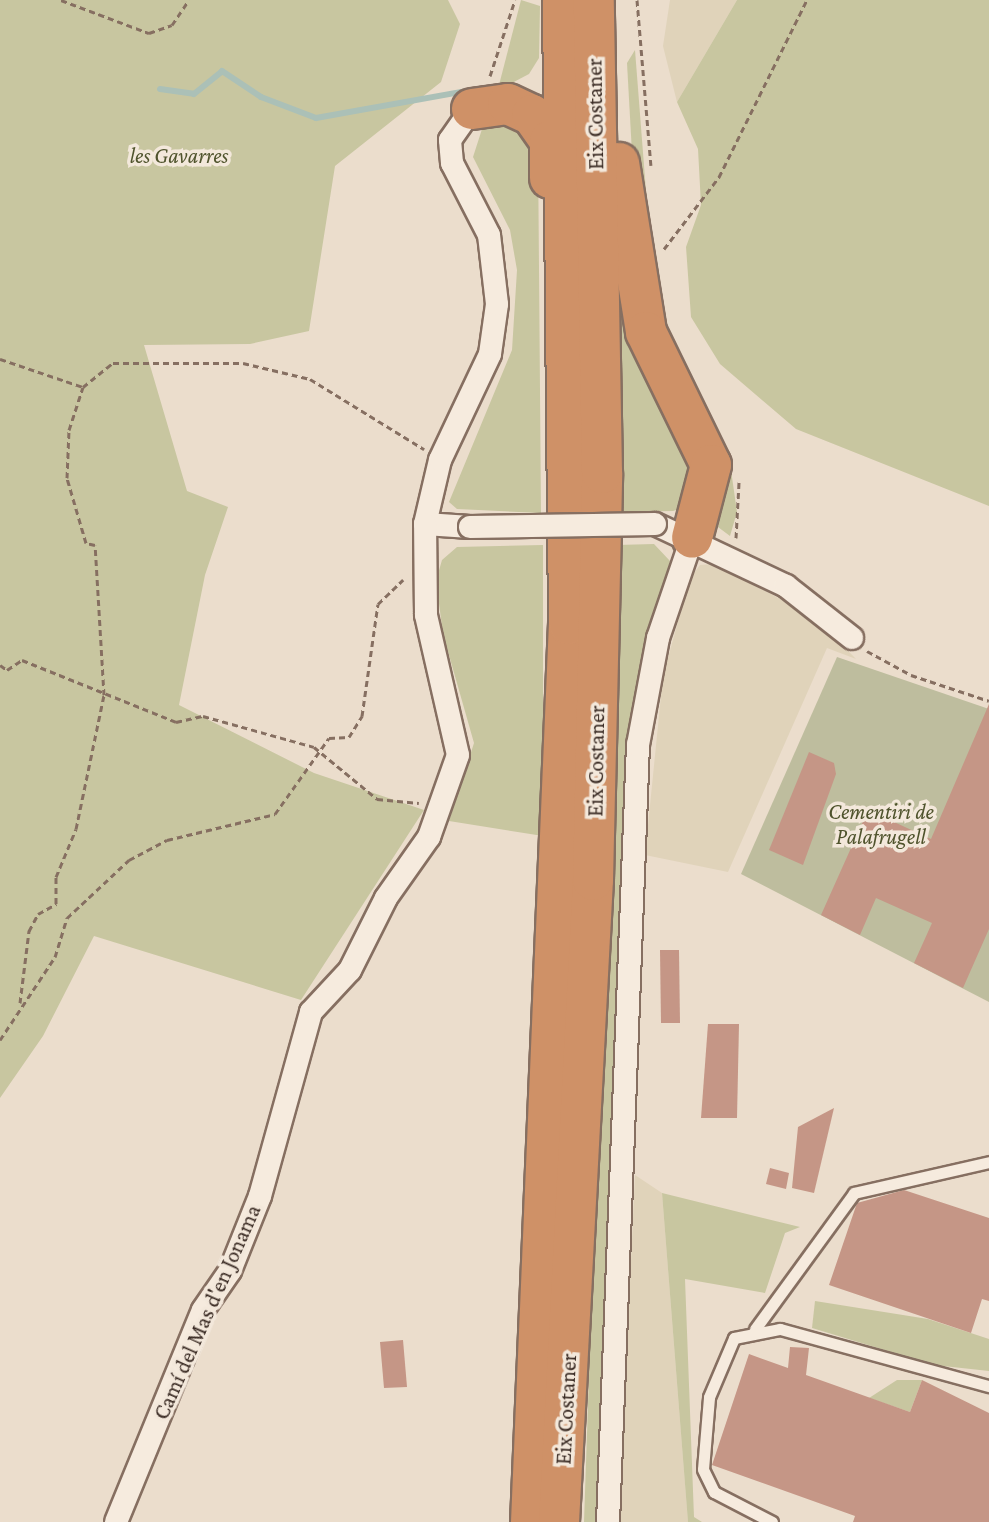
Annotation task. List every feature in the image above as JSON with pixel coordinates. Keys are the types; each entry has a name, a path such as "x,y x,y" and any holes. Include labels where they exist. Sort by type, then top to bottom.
{"highway":[{"path":"472,109 536,81 546,68 553,0"},
{"name":"Eix Costaner","path":"531,1522 564,793 569,160 563,0"},
{"name":"Eix Costaner","path":"559,1522 593,880 602,473 594,0"},
{"path":"606,0 637,292 660,370 711,465 692,538"},
{"path":"472,109 518,107 550,141 564,793"}],"street":[{"name":"Camí del Mas d'en Jonama","path":"116,1522 203,1310 230,1271 260,1196 311,1012 350,970 386,898 429,837 458,755 426,615 425,524 440,460 484,370 497,304 489,235 452,163 450,140 472,109"},
{"path":"425,524 470,527 655,524 729,556 830,615 852,638"},
{"path":"608,1522 638,745 658,638 692,538"}],"lane":[{"path":"755,1329 854,1193 989,1162"},
{"path":"772,1522 714,1492 703,1469 722,1355 734,1338 755,1329 780,1329 989,1386"}],"path":[{"path":"61,0 149,33 172,25 189,0"},
{"path":"472,109 515,0"},
{"path":"637,0 652,180"},
{"path":"658,240 659,255 719,177 807,0"},
{"path":"0,359 83,387"},
{"path":"20,1003 29,931 56,904 56,877 76,829 104,695 95,545 86,543 67,478 69,430 83,387 113,363 243,363 310,379 440,460"},
{"path":"729,556 741,511 737,476"},
{"path":"0,1040 20,1003 55,957 67,918 129,860 167,840 275,814 325,752 329,738 349,737 362,716 378,604 409,574 424,571"},
{"path":"852,638 911,675 989,701"},
{"path":"0,665 7,670 22,660 176,722 203,716 325,752 339,774 377,799 399,806 443,798"}],"shaded area":[{"path":"670,0 737,0 677,102 663,46"},
{"path":"713,564 815,617 856,659 827,648 728,872 645,855 663,676 690,578 700,565"},
{"path":"635,1175 662,1193 688,1522 619,1522"}],"green space":[{"name":"les Gavarres","path":"0,0 448,0 460,24 441,82 335,166 309,331 250,344 144,345 187,491 228,507 205,575 179,705 314,773 424,810 301,1000 94,936 43,1036 0,1098"},
{"path":"521,0 540,6 539,58 529,74 504,87 499,85"},
{"path":"737,0 989,0 989,506 796,429 720,364 691,317 686,247 701,205 698,149 677,102"},
{"path":"635,50 647,211 632,153 627,63"},
{"path":"515,118 538,146 541,513 457,509 449,502 512,350 517,270 510,230 473,157 483,126"},
{"path":"616,196 695,461 683,508 673,511 620,512"},
{"path":"658,315 731,470 737,512 730,536 718,527 727,471 676,380"},
{"path":"654,544 670,561 651,638 600,1522 584,1522 617,545"},
{"path":"543,545 543,836 449,821 474,743 443,634 436,581 442,560 457,547"},
{"name":"Cementiri de Palafrugell","path":"837,657 989,709 989,1002 741,874"},
{"path":"662,1193 800,1227 785,1233 765,1293 685,1279 694,1517 702,1522 688,1522"},
{"path":"815,1301 928,1319 989,1339 989,1371 934,1365 812,1328"},
{"path":"897,1380 922,1380 910,1412 869,1398"}],"building":[{"path":"989,704 989,929 963,988 914,963 932,923 876,898 860,935 821,915 868,810 931,839"},
{"path":"809,752 834,763 836,774 803,865 769,850"},
{"path":"660,950 679,950 680,1023 661,1023"},
{"path":"708,1024 739,1024 737,1118 701,1118"},
{"path":"834,1108 814,1193 792,1188 798,1127"},
{"path":"770,1168 789,1173 786,1189 766,1184"},
{"path":"904,1190 989,1218 989,1301 982,1299 971,1333 829,1285 857,1203"},
{"path":"403,1340 407,1387 384,1388 380,1342"},
{"path":"790,1347 809,1348 806,1375 910,1412 922,1380 989,1413 989,1522 853,1522 855,1516 712,1465 749,1354 788,1368"}],"waterway":[{"path":"160,89 194,94 222,71 261,97 316,118 466,91"}]}
